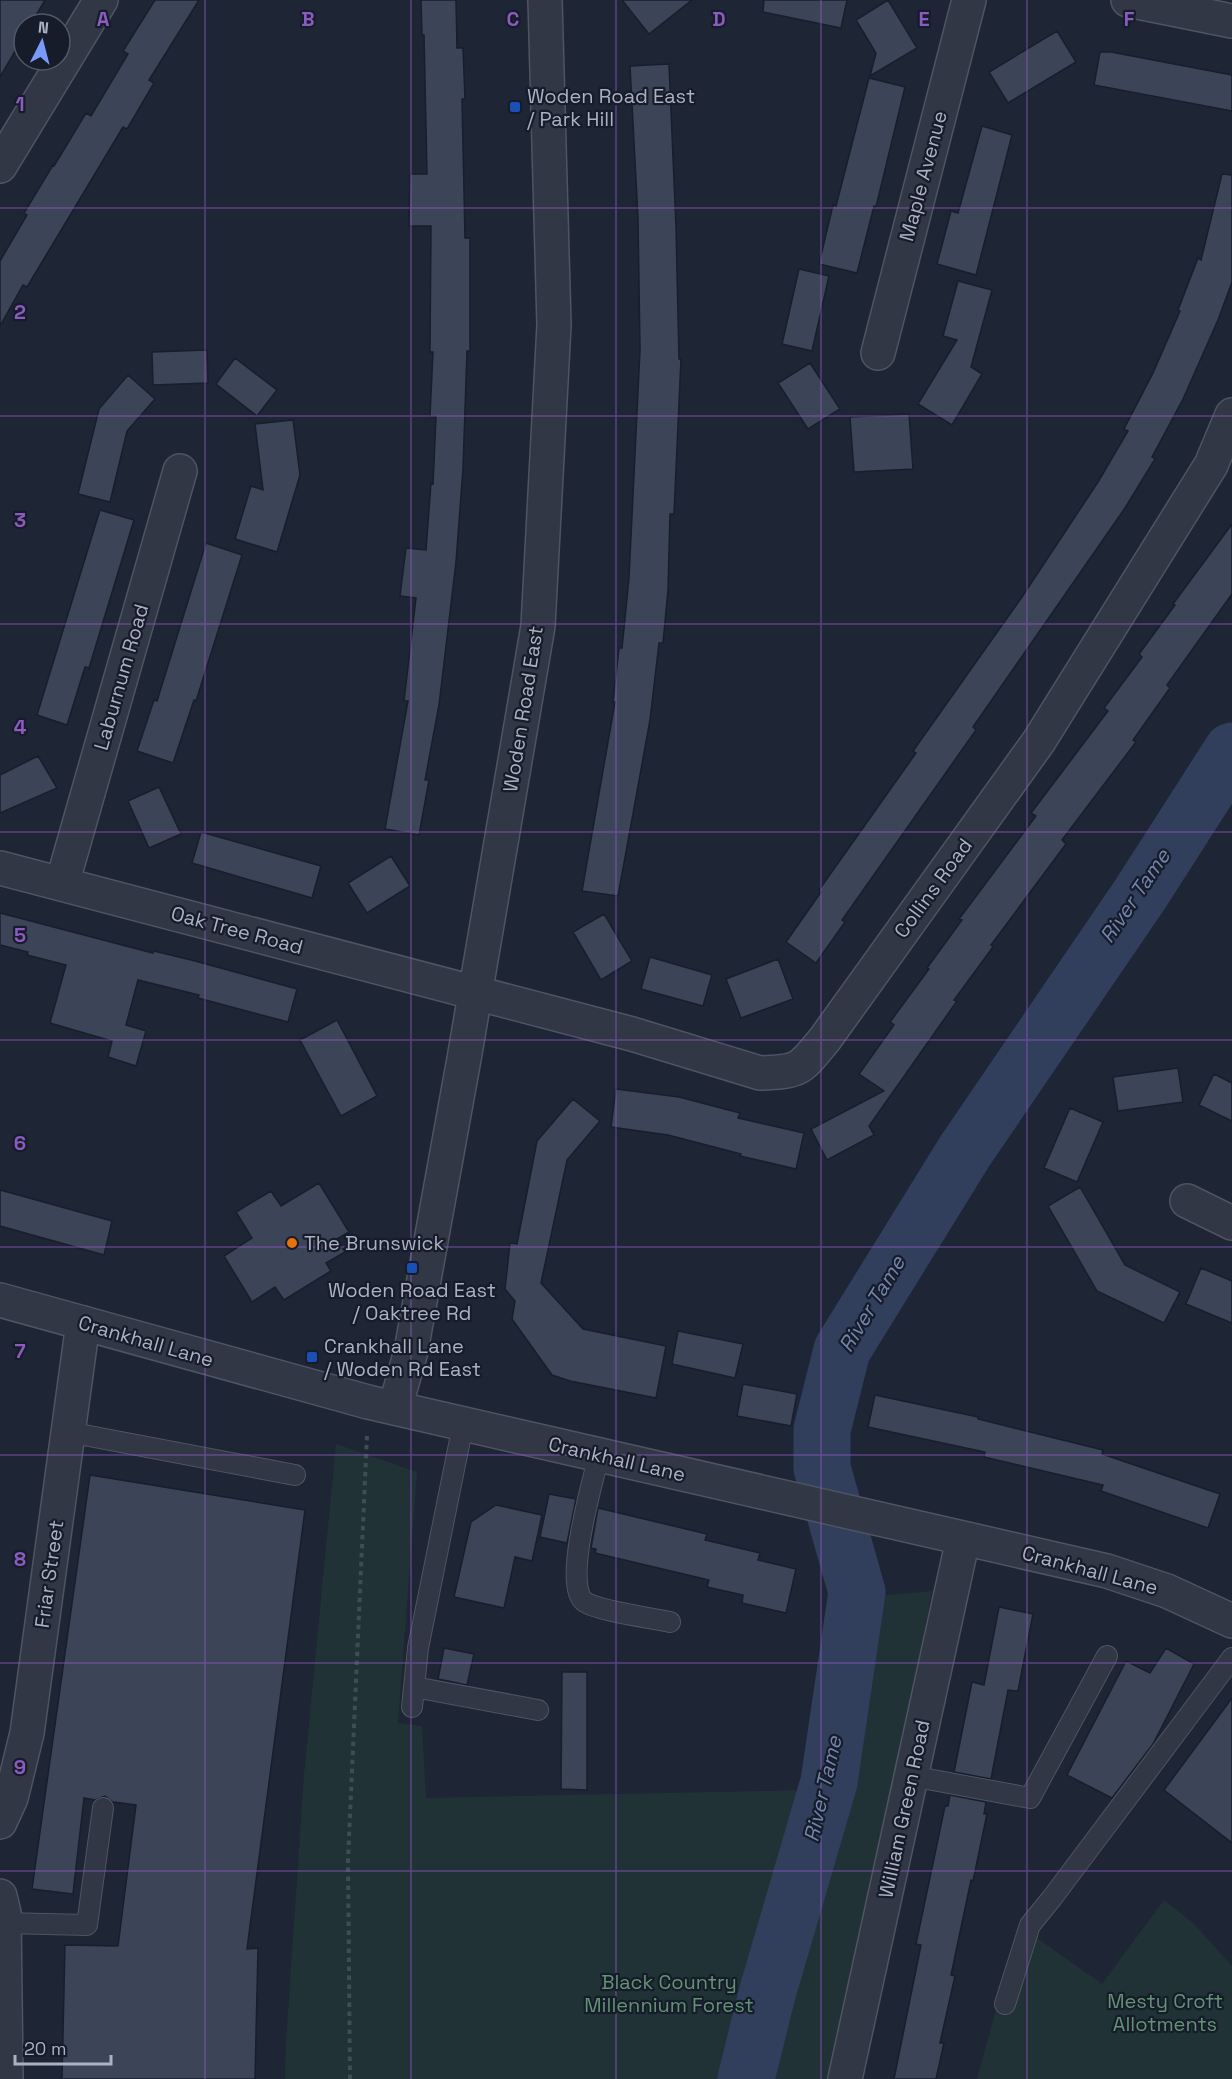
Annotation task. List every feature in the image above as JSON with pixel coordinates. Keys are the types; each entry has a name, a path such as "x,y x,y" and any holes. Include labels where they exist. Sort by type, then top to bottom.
{"street":[{"path":"0,166 101,0"},
{"name":"Woden Road East","path":"382,1405 411,1351 538,626 554,326 545,0"},
{"name":"Maple Avenue","path":"878,352 969,0"},
{"path":"1128,0 1232,21"},
{"name":"Collins Road","path":"475,993 632,1034 760,1073 801,1068 825,1039 1039,741 1211,465 1232,415"},
{"name":"Laburnum Road","path":"62,884 180,471"},
{"name":"Oak Tree Road","path":"0,868 475,993"},
{"path":"1187,1201 1232,1223"},
{"name":"Crankhall Lane","path":"0,1300 382,1405 463,1425 1107,1571 1167,1591 1232,1620"},
{"name":"Friar Street","path":"0,1822 11,1798 27,1733 83,1323"},
{"name":"William Green Road","path":"845,2079 963,1539"},
{"path":"2,1909 6,2079"}],"lane":[{"path":"463,1425 418,1648 413,1697 538,1710"},
{"path":"68,1432 295,1475"},
{"path":"599,1455 578,1545 579,1594 585,1602 603,1608 670,1622"},
{"path":"911,1776 1030,1798 1107,1656"},
{"path":"1005,2004 1030,1925 1232,1658"},
{"path":"2,1909 87,1925 103,1808"}],"path":[{"path":"350,2079 348,1860 382,1405"}],"green space":[{"name":"Black Country Millennium Forest","path":"336,1444 417,1472 398,1723 422,1726 426,1798 809,1790 735,2079 285,2079 304,1775"},
{"path":"932,1591 834,2079 771,2079 826,1869 853,1752 879,1596"},
{"name":"Mesty Croft Allotments","path":"1164,1900 1194,1924 1232,1966 1232,2079 977,2079 1017,1934 1037,1938 1102,1984"}],"building":[{"path":"0,0 45,0 38,12 12,12 12,56 0,77"},
{"path":"155,0 199,0 149,80 154,83 127,129 123,127 27,287 23,285 0,326 0,261 27,215 24,213 53,165 86,113 91,116 128,54 123,51"},
{"path":"421,0 456,0 457,48 463,48 465,238 470,238 470,351 467,351 463,469 456,562 439,705 425,780 429,780 419,835 385,829 408,701 404,701 416,598 400,596 406,548 426,550 431,483 433,484 436,417 430,416 433,352 430,352 431,226 409,226 410,174 427,174"},
{"path":"622,0 692,0 649,34"},
{"path":"764,0 847,0 841,28 763,12"},
{"path":"888,0 917,48 870,76 876,53 856,20"},
{"path":"1057,31 1076,62 1008,103 989,72"},
{"path":"1100,52 1111,52 1232,75 1232,111 1094,85"},
{"path":"669,64 679,359 681,359 674,514 670,514 668,590 663,643 659,643 650,720 618,896 582,891 615,702 613,702 619,648 622,648 629,578 640,350 638,218 630,66"},
{"path":"869,78 905,87 876,207 874,206 857,273 819,264"},
{"path":"982,126 1012,135 976,275 937,264 951,211 958,213"},
{"path":"1222,174 1232,175 1232,282 1183,399 1152,457 1155,459 1125,508 973,727 976,730 842,920 845,922 816,963 786,942 821,892 819,890 916,753 913,751 1022,597 1098,482 1128,431 1124,429 1153,373 1180,311 1178,310 1198,258 1201,260"},
{"path":"799,269 829,276 812,351 782,344"},
{"path":"958,281 992,290 971,367 982,374 952,425 918,404 957,340 943,336"},
{"path":"207,350 208,383 153,385 152,352"},
{"path":"235,358 277,390 257,416 216,384"},
{"path":"810,363 840,409 808,429 778,383"},
{"path":"128,375 155,399 127,431 110,502 78,494 99,409"},
{"path":"909,414 913,469 854,472 850,417"},
{"path":"293,420 300,475 277,552 235,539 251,486 263,490 255,424"},
{"path":"100,510 134,520 89,668 85,667 67,725 37,715"},
{"path":"1232,524 1232,594 1167,685 1170,688 1133,740 1136,742 1062,840 1066,844 991,945 993,947 954,1000 957,1001 869,1126 874,1135 827,1160 811,1129 884,1091 859,1074 894,1025 890,1022 962,920 959,919 1036,816 1031,813 1108,711 1104,708 1142,657 1139,654"},
{"path":"206,543 242,555 196,701 194,700 173,763 137,751 154,700 157,701"},
{"path":"38,756 57,788 0,813 0,775"},
{"path":"159,787 181,834 149,848 128,801"},
{"path":"201,832 321,866 312,898 192,863"},
{"path":"391,856 410,886 367,913 348,883"},
{"path":"0,913 153,953 154,951 195,961 297,989 288,1022 198,998 199,995 138,980 126,1025 146,1031 136,1066 108,1057 112,1041 50,1023 66,965 0,945"},
{"path":"604,914 632,961 601,980 573,932"},
{"path":"650,957 712,975 703,1006 641,989"},
{"path":"778,959 793,999 741,1018 726,979"},
{"path":"337,1020 377,1096 341,1116 300,1040"},
{"path":"1178,1068 1183,1102 1118,1111 1113,1077"},
{"path":"1214,1074 1232,1083 1232,1121 1199,1105"},
{"path":"616,1089 679,1097 740,1113 738,1118 804,1133 796,1169 740,1156 741,1154 668,1135 611,1127"},
{"path":"573,1099 600,1121 567,1160 541,1283 583,1329 666,1346 656,1398 570,1381 552,1375 512,1319 515,1301 505,1289 510,1243 517,1244 537,1141"},
{"path":"1070,1108 1103,1122 1077,1182 1044,1168"},
{"name":"The Brunswick","path":"319,1183 349,1232 337,1239 345,1252 326,1263 331,1271 284,1300 275,1287 252,1302 224,1256 252,1238 236,1212 271,1191 281,1206"},
{"path":"1080,1187 1125,1265 1180,1292 1164,1323 1097,1291 1048,1206"},
{"path":"0,1190 112,1221 104,1255 0,1226"},
{"path":"1201,1268 1232,1281 1232,1323 1186,1304"},
{"path":"678,1331 743,1344 735,1378 672,1364"},
{"path":"743,1384 797,1394 791,1426 737,1416"},
{"path":"875,1395 978,1417 978,1419 1103,1450 1102,1454 1220,1494 1208,1528 1101,1491 1103,1485 984,1457 985,1452 868,1427"},
{"path":"90,1475 305,1510 247,1949 258,1948 255,2079 62,2079 65,1945 118,1946 136,1805 113,1802 105,1796 95,1800 84,1798 73,1894 32,1889"},
{"path":"549,1494 576,1499 567,1543 540,1537"},
{"path":"496,1505 542,1515 532,1561 515,1557 504,1608 454,1597 471,1522"},
{"path":"598,1508 707,1534 705,1540 760,1553 758,1560 796,1569 786,1613 742,1603 743,1595 707,1587 709,1580 595,1553 596,1549 591,1548"},
{"path":"999,1607 1033,1614 1018,1691 1008,1690 991,1779 954,1772 972,1682 984,1685"},
{"path":"444,1648 474,1654 467,1685 438,1679"},
{"path":"1166,1648 1194,1664 1153,1744 1112,1798 1067,1775 1126,1661 1150,1673"},
{"path":"562,1672 587,1672 587,1790 561,1789"},
{"path":"1232,1698 1232,1843 1164,1790"},
{"path":"950,1795 986,1802 984,1814 987,1814 951,1975 955,1976 940,2043 944,2043 936,2079 894,2079 921,1945 916,1944 945,1806 948,1806"}],"waterway":[{"name":"River Tame","path":"746,2079 767,1994 829,1782 857,1592 822,1468 822,1430 842,1350 965,1151 1141,893 1232,751"}],"place":[{"name":"Woden Road East / Park Hill","path":"515,107"},
{"name":"The Brunswick","path":"292,1243"},
{"name":"Woden Road East / Oaktree Rd","path":"412,1268"},
{"name":"Crankhall Lane / Woden Rd East","path":"312,1357"}]}
